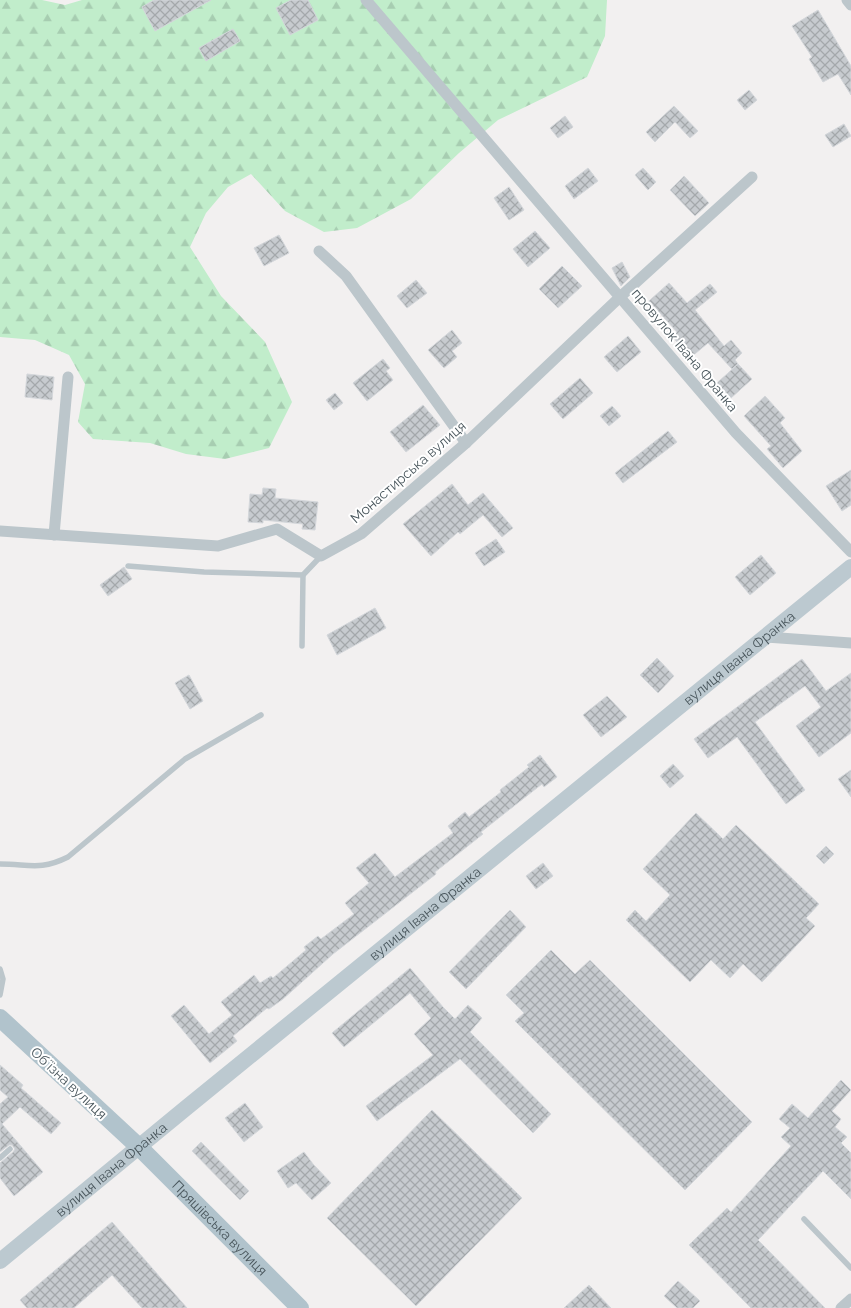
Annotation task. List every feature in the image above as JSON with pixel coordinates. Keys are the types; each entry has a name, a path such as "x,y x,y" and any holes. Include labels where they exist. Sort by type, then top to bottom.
{"main road":[{"name":"Обʼїзна вулиця","path":"0,1018 138,1147"},
{"name":"Пряшівська вулиця","path":"138,1147 300,1308"}],"street":[{"name":"провулок Івана Франка","path":"366,0 736,433 851,552"},
{"path":"847,0 851,5"},
{"name":"Монастирська вулиця","path":"321,556 362,534 466,443 620,297 752,177"},
{"path":"319,251 346,276 466,443"},
{"path":"54,535 68,377"},
{"path":"0,532 218,546 277,529 321,556"},
{"name":"вулиця Івана Франка","path":"2,1255 138,1147 851,567"},
{"path":"766,637 851,643"},
{"path":"842,1308 851,1299"}],"lane":[{"path":"302,646 303,575 321,556"},
{"path":"128,566 204,572 303,575"},
{"path":"0,864 40,866 54,864 68,857 186,759 261,714"},
{"path":"0,969 3,979 0,995"},
{"path":"0,1158 10,1149"},
{"path":"804,1219 851,1268"}],"green space":[{"path":"0,0 42,0 65,5 82,0 607,0 605,36 587,77 498,120 459,153 411,199 357,228 324,232 285,211 251,174 228,187 206,213 190,247 221,296 265,342 292,402 269,448 225,459 186,454 150,443 93,439 78,422 85,384 69,355 35,340 0,337"}],"building":[{"path":"154,0 211,0 155,31 142,7"},
{"path":"291,0 308,0 318,20 290,35 276,8"},
{"path":"818,10 851,66 851,95 838,74 823,82 809,59 812,57 792,26"},
{"path":"233,29 240,41 206,61 199,48"},
{"path":"749,90 757,100 745,110 737,100"},
{"path":"674,106 698,131 690,138 675,122 655,142 646,132"},
{"path":"565,116 573,127 558,138 550,128"},
{"path":"844,124 851,136 833,147 825,135"},
{"path":"588,168 598,181 574,199 565,186"},
{"path":"643,168 656,182 648,190 635,175"},
{"path":"684,176 709,203 695,216 670,190"},
{"path":"509,187 524,210 509,220 494,198"},
{"path":"535,231 550,248 528,267 513,249"},
{"path":"279,235 289,253 264,266 254,248"},
{"path":"622,262 630,277 621,286 612,268"},
{"path":"562,266 582,286 558,308 539,289"},
{"path":"416,280 427,293 407,308 397,296"},
{"path":"669,283 687,303 710,284 717,292 695,310 724,346 731,340 742,353 735,360 738,364 732,369 708,343 690,358 672,336 677,332 649,301"},
{"path":"452,330 462,343 452,351 457,357 444,368 428,350"},
{"path":"628,336 641,352 617,372 604,357"},
{"path":"383,359 390,368 386,371 393,380 367,401 353,383"},
{"path":"738,364 752,379 731,398 717,383"},
{"path":"27,374 54,377 52,400 25,397"},
{"path":"580,378 593,393 563,419 550,404"},
{"path":"335,393 343,403 334,410 326,400"},
{"path":"765,396 785,418 780,423 802,451 783,468 767,449 771,446 744,416"},
{"path":"423,405 440,425 406,452 390,432"},
{"path":"612,406 621,416 609,426 600,416"},
{"path":"668,431 677,442 623,483 615,473"},
{"path":"851,470 851,505 842,511 826,486"},
{"path":"452,484 468,505 483,493 513,528 502,537 483,515 460,534 458,532 431,556 403,524"},
{"path":"263,488 276,489 275,498 318,502 315,530 302,529 303,524 263,520 263,523 248,522 250,494 262,495"},
{"path":"496,539 505,552 484,566 475,553"},
{"path":"761,555 776,573 750,595 735,577"},
{"path":"124,567 132,579 108,596 100,585"},
{"path":"375,608 386,628 337,655 327,635"},
{"path":"657,658 674,676 658,693 640,675"},
{"path":"802,659 826,691 851,673 851,733 819,757 796,726 821,707 805,686 755,722 805,790 786,804 737,737 708,758 694,739"},
{"path":"189,675 203,701 190,709 175,683"},
{"path":"607,696 627,717 601,737 583,715"},
{"path":"540,755 557,777 544,787 542,784 481,832 483,834 435,872 436,874 333,954 283,999 269,1009 267,1008 233,1036 237,1041 210,1063 171,1016 184,1005 209,1034 232,1015 221,1002 254,975 260,983 271,976 273,978 306,950 304,947 318,936 321,939 354,914 345,903 369,883 356,868 375,853 395,877 453,833 448,826 465,812 469,817 501,792 500,790 529,767 527,765"},
{"path":"673,764 684,776 670,788 660,776"},
{"path":"851,770 851,797 838,779"},
{"path":"696,813 723,839 736,825 819,904 806,918 815,926 762,982 743,964 730,978 711,960 690,982 626,920 635,910 646,921 670,895 643,869"},
{"path":"826,846 834,854 824,864 816,856"},
{"path":"543,863 553,876 536,889 526,876"},
{"path":"510,910 526,927 466,989 449,972"},
{"path":"551,950 575,974 590,960 752,1122 685,1190 515,1021 524,1013 506,995"},
{"path":"410,968 455,1019 468,1005 482,1018 470,1032 551,1114 533,1133 460,1059 377,1121 366,1106 433,1055 414,1034 431,1018 410,993 344,1047 332,1033"},
{"path":"0,1065 23,1085 21,1088 61,1123 51,1134 20,1107 2,1124 43,1172 14,1196 0,1178 0,1163 15,1149 12,1145 9,1145 0,1152 0,1104 8,1097 0,1090"},
{"path":"841,1080 851,1090 832,1111 841,1119 835,1127 847,1137 841,1143 851,1153 851,1199 823,1171 758,1240 825,1308 751,1308 689,1245 727,1208 731,1212 791,1146 781,1137 790,1128 779,1119 792,1104 808,1118"},
{"path":"245,1103 263,1127 244,1142 225,1118"},
{"path":"432,1110 522,1198 416,1306 327,1218"},
{"path":"201,1142 249,1191 240,1200 192,1151"},
{"path":"304,1152 331,1183 312,1200 296,1183 288,1188 277,1171"},
{"path":"112,1222 187,1308 142,1308 112,1275 74,1308 27,1308 20,1300"},
{"path":"678,1281 700,1301 693,1308 677,1308 664,1296"},
{"path":"589,1285 611,1308 564,1308"}]}
